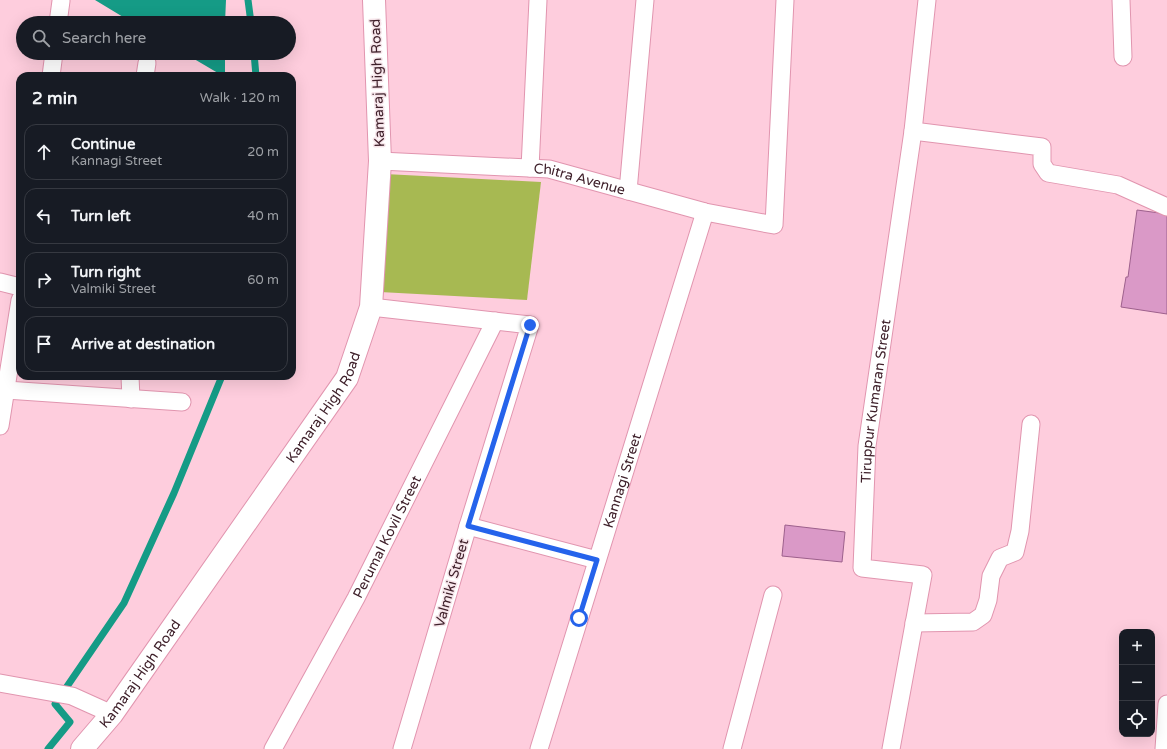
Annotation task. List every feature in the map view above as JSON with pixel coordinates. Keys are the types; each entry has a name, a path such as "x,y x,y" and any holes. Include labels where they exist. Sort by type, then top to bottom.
{"street":[{"name":"Kamaraj High Road","path":"82,749 112,714 347,378 371,307 380,161 374,0"},
{"path":"530,168 538,0"},
{"path":"628,191 645,0"},
{"name":"Chitra Avenue","path":"380,161 549,170 705,212 774,225 785,0"},
{"name":"Tiruppur Kumaran Street","path":"891,749 923,575 862,568 868,446 912,131 927,0"},
{"path":"1121,0 1124,57"},
{"path":"59,16 61,1"},
{"path":"52,72 53,60"},
{"path":"912,131 1042,147 1042,164 1048,173 1118,185 1167,207"},
{"name":"Kannagi Street","path":"539,749 705,212"},
{"path":"0,282 16,286"},
{"path":"371,307 495,321"},
{"name":"Valmiki Street","path":"402,749 468,526 530,325 495,321"},
{"name":"Perumal Kovil Street","path":"274,749 356,598 495,321"},
{"path":"0,426 16,326"},
{"path":"130,380 131,399"},
{"path":"6,390 182,402"},
{"path":"914,624 973,622 982,615 988,600 991,576 1000,558 1015,552 1020,531 1031,424"},
{"path":"468,526 597,560"},
{"path":"732,749 773,595"},
{"path":"0,683 72,696 112,714"},
{"path":"1164,749 1167,704"}],"shaded area":[{"path":"95,0 226,0 225,16 121,16"},
{"path":"196,60 225,60 225,72 216,72"},
{"path":"385,174 541,182 527,300 380,292"}],"building":[{"path":"1137,210 1167,214 1167,314 1121,307 1126,277 1128,277"},
{"path":"785,525 845,532 842,562 782,556"}],"waterway":[{"path":"248,0 250,16"},
{"path":"255,60 256,72"},
{"path":"48,749 70,722 55,704 124,603 174,493 220,380"}],"route":[{"path":"530,325 468,526 597,560 579,618"}]}
